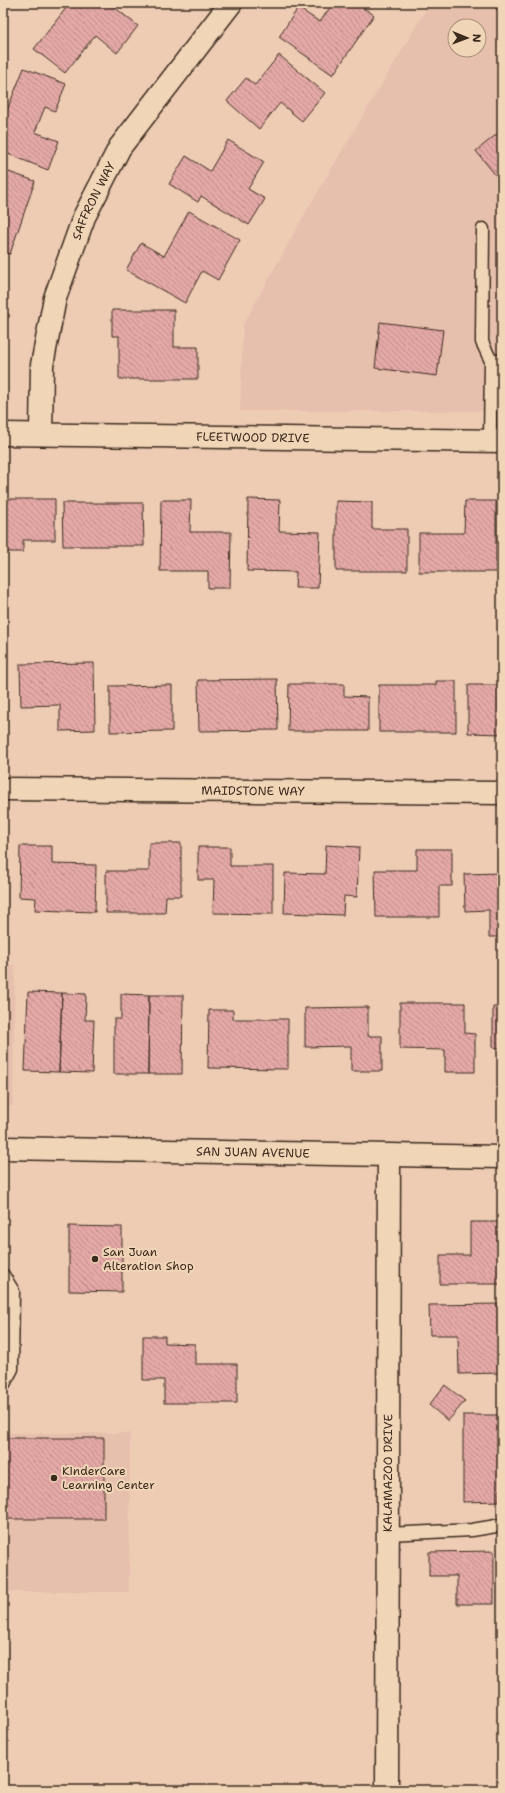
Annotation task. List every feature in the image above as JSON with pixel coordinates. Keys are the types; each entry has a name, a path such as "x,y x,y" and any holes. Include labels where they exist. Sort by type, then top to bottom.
{"street":[{"name":"SAFFRON WAY","path":"41,434 42,365 55,298 84,217 120,147 231,3"},
{"name":"FLEETWOOD DRIVE","path":"3,434 496,441"},
{"name":"MAIDSTONE WAY","path":"3,788 502,793"},
{"name":"SAN JUAN AVENUE","path":"3,1148 502,1158"},
{"name":"KALAMAZOO DRIVE","path":"386,1790 389,1156"}],"lane":[{"path":"483,229 482,342 497,361 496,441"},
{"path":"3,1275 13,1291 12,1369 3,1386"},
{"path":"387,1534 472,1530 502,1525"}],"shaded area":[{"path":"430,3 502,3 502,411 240,411 243,325 307,210"},
{"path":"3,965 15,965 13,1106 3,1106"},
{"path":"3,1433 130,1433 129,1592 3,1592"}],"building":[{"path":"70,3 109,3 138,26 117,53 95,35 65,73 34,49"},
{"path":"333,3 356,3 374,15 333,75 279,37 298,8 320,22"},
{"path":"492,3 502,3 502,16"},
{"path":"279,55 325,93 302,121 280,103 259,129 227,101 246,78 255,85"},
{"path":"24,68 66,84 55,111 45,107 35,132 59,141 48,170 3,152 3,120"},
{"path":"502,130 502,183 476,151"},
{"path":"228,140 264,162 248,189 265,199 249,225 201,196 198,202 169,184 186,156 210,171"},
{"path":"3,170 35,181 10,254 3,252"},
{"path":"189,211 240,240 218,280 202,271 185,303 126,270 141,243 164,256"},
{"path":"3,307 10,316 3,322"},
{"path":"112,310 174,310 174,347 198,347 198,379 119,379 119,336 112,336"},
{"path":"380,322 443,330 437,376 375,368"},
{"path":"3,499 55,499 55,540 23,540 23,552 7,552 7,540 3,539"},
{"path":"248,499 280,500 279,531 320,532 318,588 295,588 296,572 247,571"},
{"path":"161,500 191,500 190,532 231,532 230,588 208,588 208,571 160,571"},
{"path":"336,501 372,502 372,529 407,529 407,571 336,571"},
{"path":"465,501 496,501 496,572 419,572 419,533 464,533"},
{"path":"62,503 143,503 144,546 63,546"},
{"path":"94,663 95,730 60,731 60,705 21,706 20,664"},
{"path":"277,679 278,730 199,731 198,680"},
{"path":"436,681 456,681 456,732 379,732 379,685 436,685"},
{"path":"289,684 344,684 344,696 368,697 368,731 288,731"},
{"path":"172,685 172,731 110,732 110,686"},
{"path":"468,685 502,685 502,734 468,733"},
{"path":"4,843 4,893 3,893"},
{"path":"149,843 181,843 181,896 166,896 165,913 106,913 106,871 149,871"},
{"path":"326,845 359,847 357,897 344,896 343,915 284,913 285,873 325,874"},
{"path":"20,846 52,846 52,864 96,865 95,912 35,910 36,898 19,897"},
{"path":"198,847 230,847 230,866 273,866 273,914 213,913 214,880 198,880"},
{"path":"417,849 452,849 452,886 439,886 439,917 376,917 375,870 417,870"},
{"path":"502,873 502,937 489,937 489,910 465,911 464,874"},
{"path":"28,992 62,993 59,1072 25,1071"},
{"path":"62,993 86,994 85,1020 94,1020 92,1073 59,1072"},
{"path":"121,994 149,995 148,1074 114,1074 114,1019 121,1019"},
{"path":"149,995 183,995 182,1074 148,1074"},
{"path":"400,1003 465,1003 465,1033 475,1034 475,1072 445,1072 445,1050 400,1049"},
{"path":"368,1007 368,1036 382,1036 382,1071 351,1071 351,1046 305,1047 305,1008"},
{"path":"493,1007 502,1007 502,1048 493,1048"},
{"path":"209,1010 233,1010 233,1019 288,1019 288,1069 208,1068"},
{"path":"470,1222 502,1222 502,1284 440,1284 440,1255 470,1255"},
{"name":"San Juan Alteration Shop","path":"69,1226 122,1227 122,1292 69,1291"},
{"path":"502,1304 502,1373 459,1374 458,1335 430,1335 429,1305"},
{"path":"143,1336 165,1336 165,1343 195,1344 195,1364 237,1364 237,1403 164,1403 164,1380 143,1380"},
{"path":"445,1385 465,1401 448,1421 429,1405"},
{"path":"463,1415 502,1415 502,1427 499,1427 499,1467 502,1467 502,1490 500,1490 499,1501 463,1502"},
{"name":"KinderCare Learning Center","path":"3,1438 104,1438 104,1519 3,1519"},
{"path":"494,1551 494,1604 457,1604 457,1576 429,1576 429,1552"}],"place":[{"name":"San Juan Alteration Shop","path":"95,1259"},
{"name":"KinderCare Learning Center","path":"54,1478"}]}
